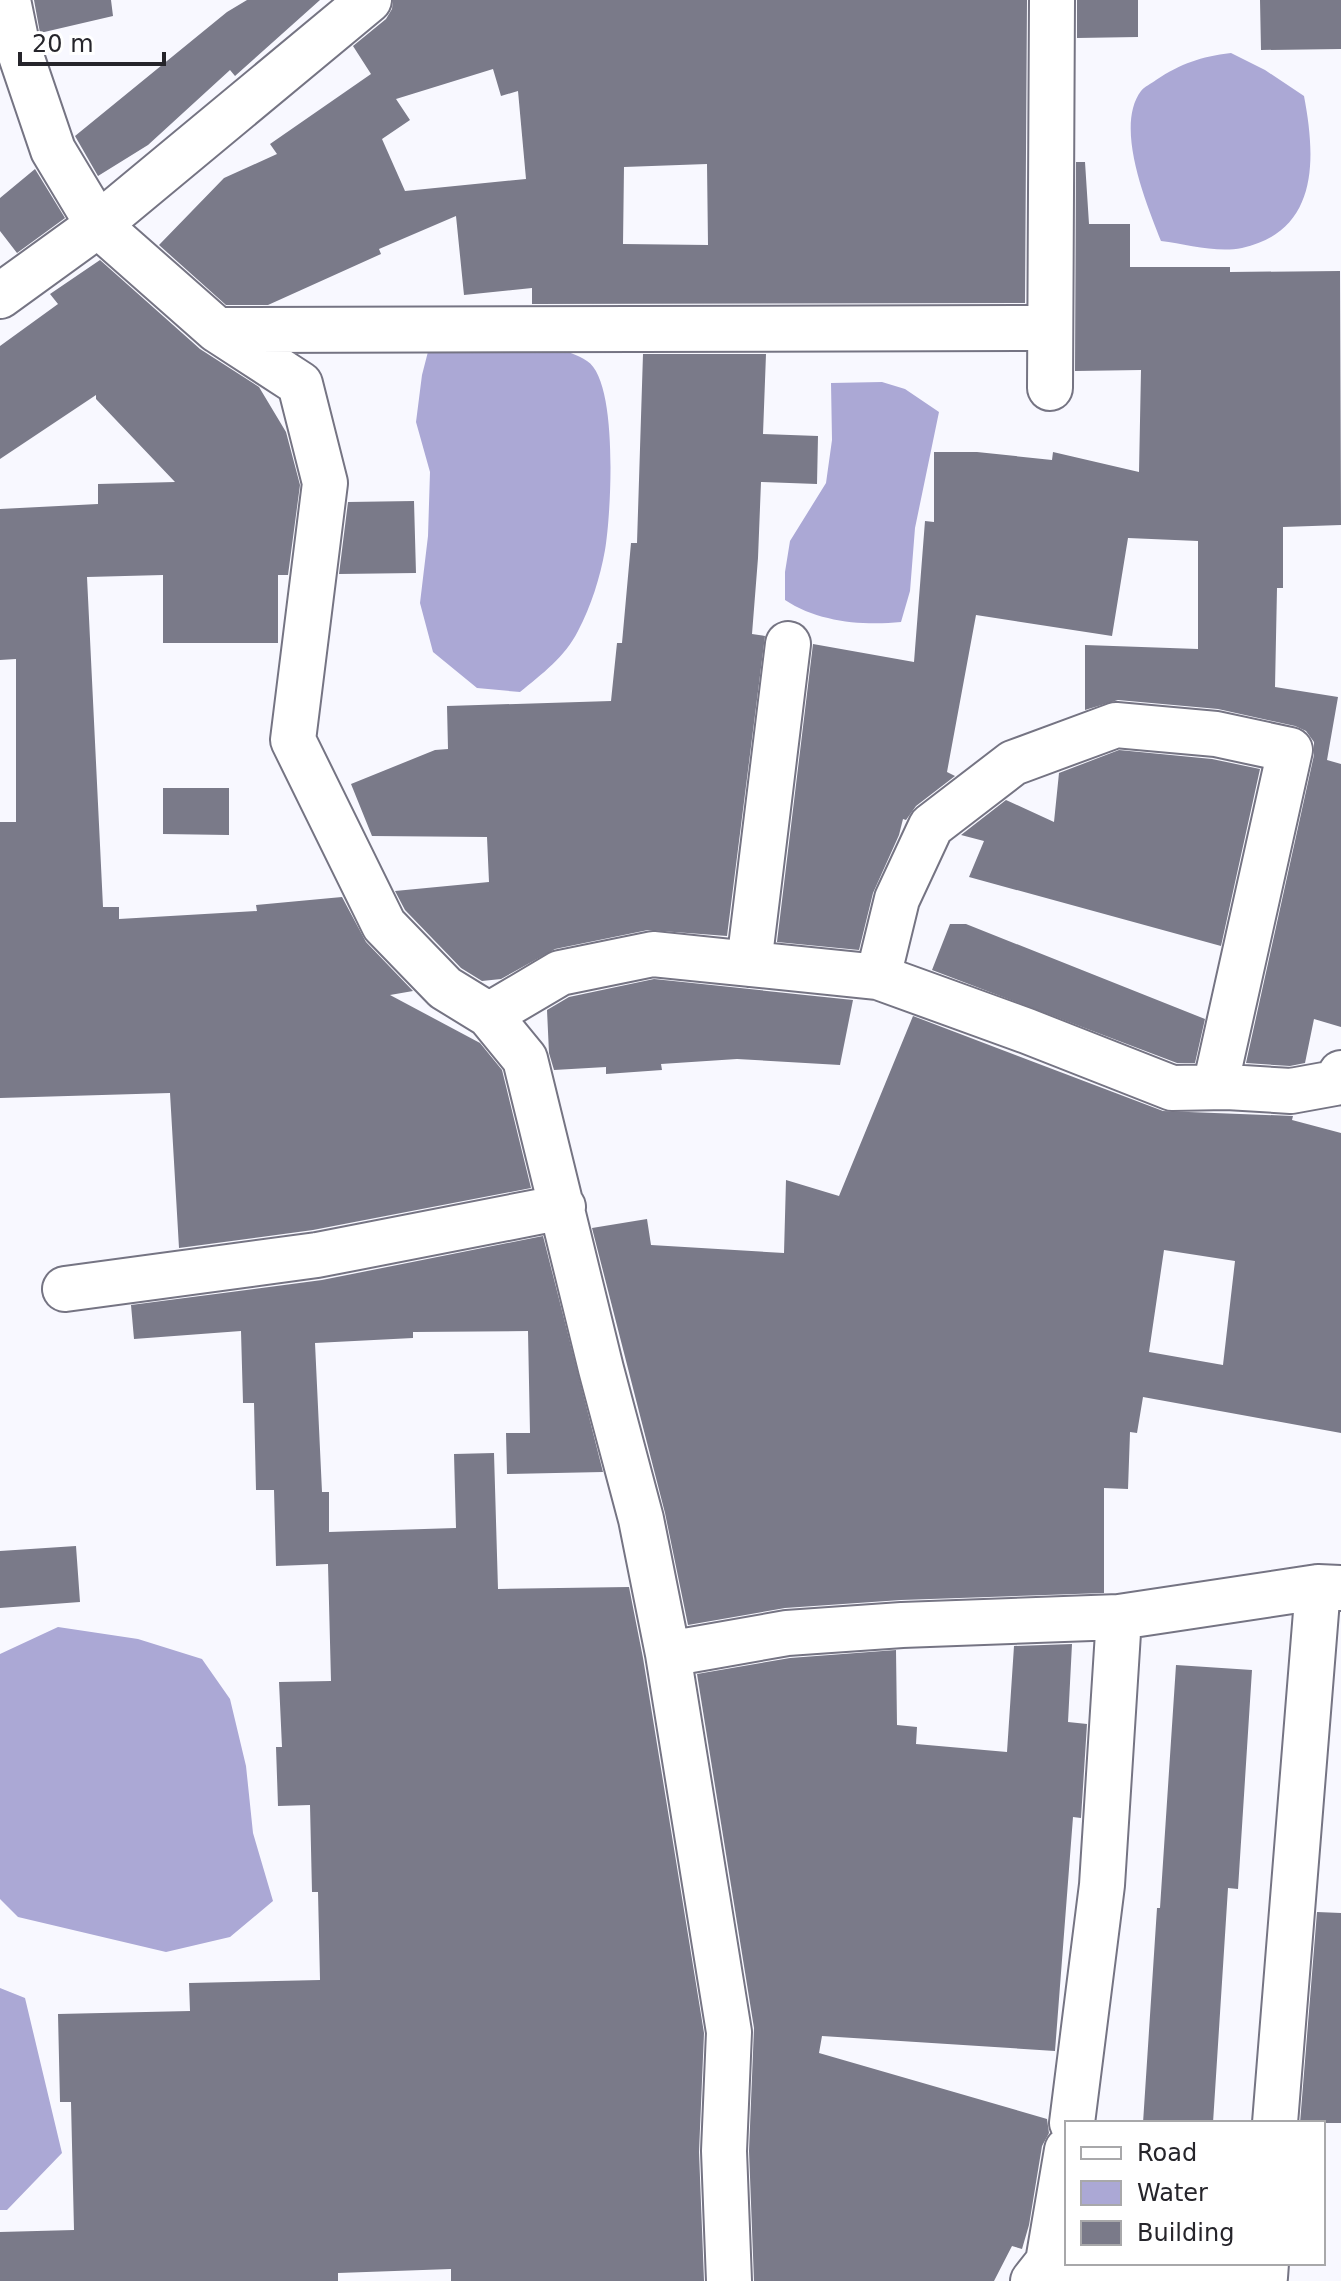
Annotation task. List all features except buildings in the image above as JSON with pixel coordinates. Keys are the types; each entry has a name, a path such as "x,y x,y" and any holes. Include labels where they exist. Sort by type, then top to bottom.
{"street":[{"path":"8,0 17,44 53,150 98,225 217,330 300,384 325,483 293,740 384,925 445,988 489,1015 525,1059 641,1519 668,1654 729,2032 724,2151 729,2281"},
{"path":"0,296 98,225 369,0"},
{"path":"1050,388 1052,0"},
{"path":"217,330 1050,328"},
{"path":"749,964 788,644"},
{"path":"878,977 897,899 931,826 1013,763 1116,725 1216,734 1290,750 1215,1087"},
{"path":"489,1015 560,973 653,954 878,977 1172,1088 1291,1091 1335,1083 1341,1073"},
{"path":"65,1289 317,1255 563,1207"},
{"path":"668,1654 787,1633 902,1625 1119,1617 1329,1587 1275,2121"},
{"path":"1072,2121 1102,1885 1119,1617"},
{"path":"1065,2159 1041,2271 1265,2277 1266,2265"}],"water":[{"path":"1231,53 1265,70 1304,96 1310,167 1299,209 1286,226 1267,239 1242,248 1201,248 1161,241 1136,166 1131,125 1134,106 1142,90 1174,69"},
{"path":"431,340 554,348 587,361 597,373 604,394 610,480 607,533 598,581 587,612 567,649 520,692 477,688 433,652 420,603 428,536 430,472 416,422 422,375"},
{"path":"882,382 905,389 939,412 915,528 910,591 901,622 871,623 826,618 785,600 790,541 826,483 832,440 831,383"},
{"path":"58,1627 138,1639 202,1659 230,1699 246,1766 253,1833 273,1901 230,1937 166,1952 18,1917 0,1899 0,1654"},
{"path":"0,1988 25,1998 62,2153 7,2210 0,2210"}]}
